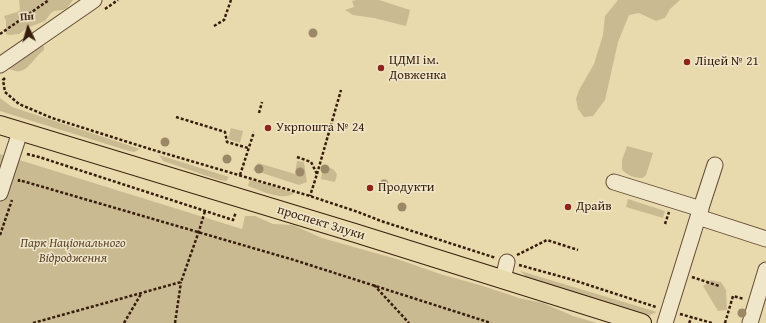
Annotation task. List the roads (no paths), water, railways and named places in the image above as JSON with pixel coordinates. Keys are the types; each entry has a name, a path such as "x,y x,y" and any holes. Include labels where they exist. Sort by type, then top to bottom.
{"main road":[{"name":"проспект Злуки","path":"0,125 355,233 642,323"}],"street":[{"path":"0,65 94,0"},
{"path":"7,194 20,132"},
{"path":"666,317 715,165"},
{"path":"614,182 766,239"},
{"path":"503,279 510,259"},
{"path":"750,323 766,270"}],"place":[{"name":"Ліцей № 21","path":"687,62"},
{"name":"ЦДМІ ім. Довженка","path":"381,68"},
{"name":"Укрпошта № 24","path":"268,128"},
{"name":"Продукти","path":"370,188"},
{"name":"Драйв","path":"568,207"}],"park label":[{"name":"Парк Національного Відродження","path":"73,252"}]}
